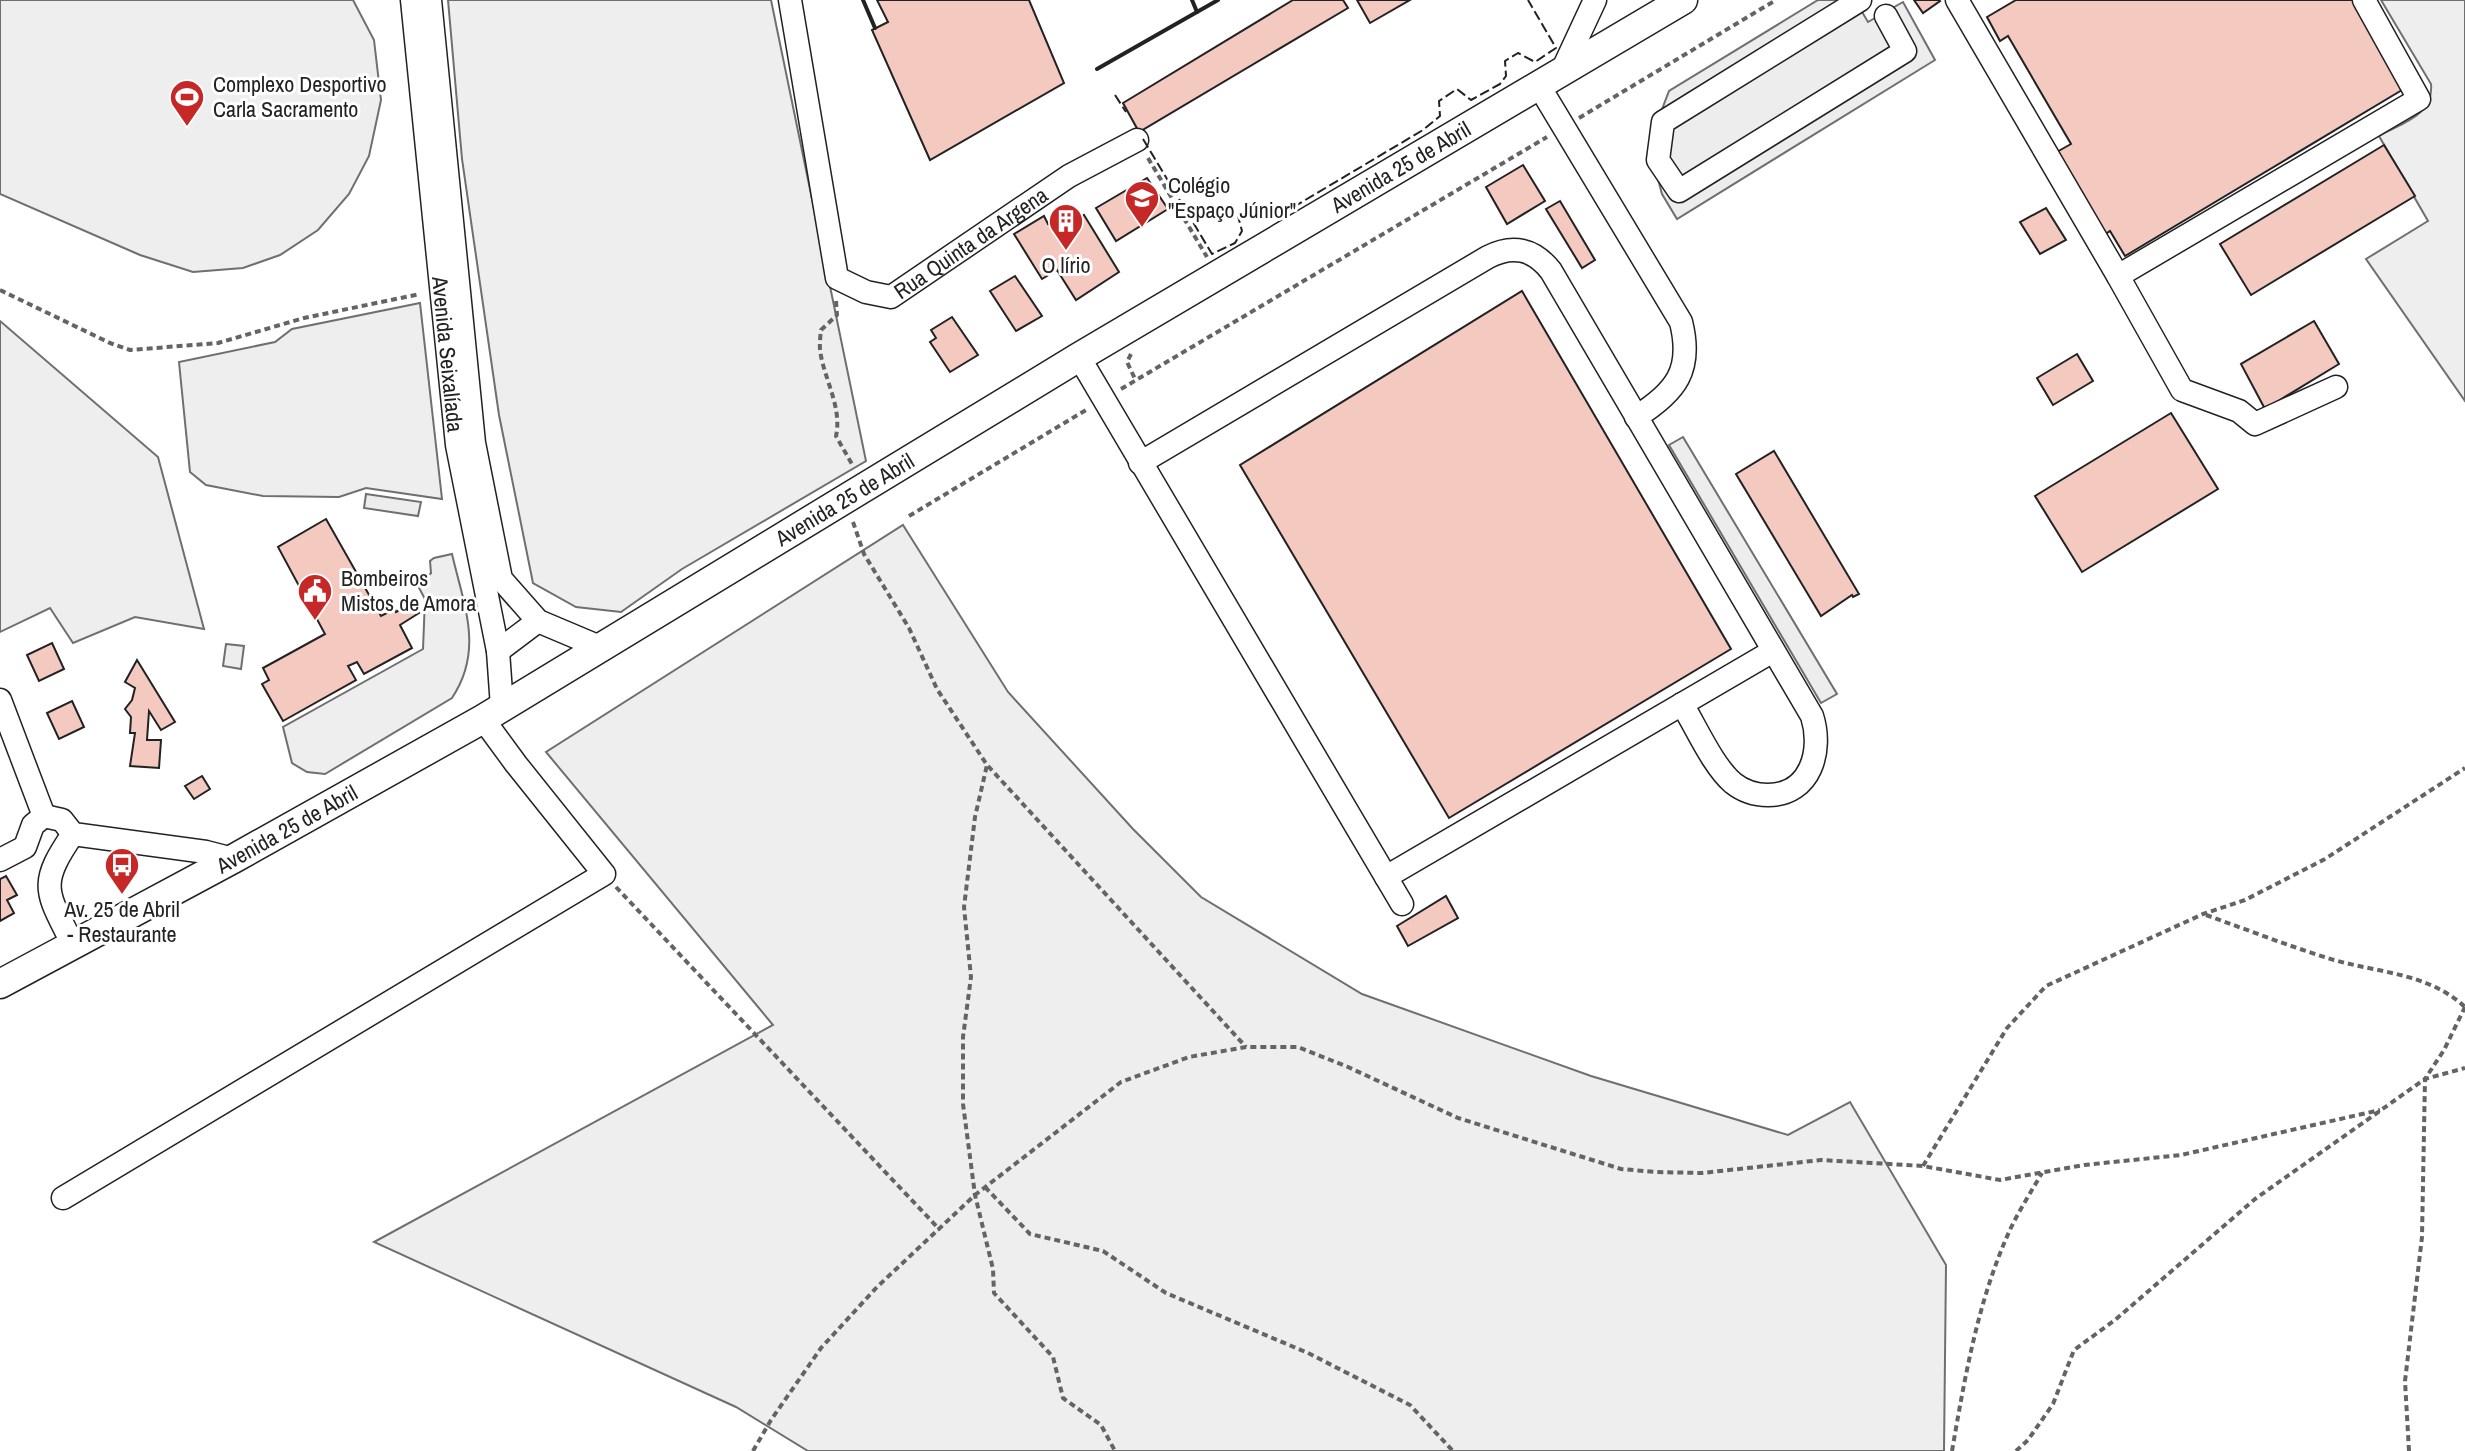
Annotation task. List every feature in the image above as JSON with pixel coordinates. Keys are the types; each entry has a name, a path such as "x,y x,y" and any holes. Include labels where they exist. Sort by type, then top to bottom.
{"main road":[{"name":"Avenida 25 de Abril","path":"0,984 233,859 492,713 1079,357 1683,0"}],"street":[{"name":"Avenida Seixalíada","path":"412,0 457,445 498,651 492,713"},
{"name":"Avenida Seixalíada","path":"430,0 474,443 501,579 538,621 602,648"},
{"path":"790,0 837,278"},
{"path":"1595,0 1550,79 1564,127 1681,322 1686,346 1679,377 1667,395 1636,417"},
{"path":"1860,0 1663,122 1658,160 1679,191 1905,51 1886,16"},
{"path":"2118,276 2419,99 2364,0"},
{"path":"1964,3 2182,390 2239,411 2255,424 2336,387"},
{"name":"Rua Quinta da Argena","path":"837,278 866,292 891,297 1069,176 1137,140"},
{"path":"1140,463 1488,257 1506,250 1533,253 1546,266 1812,716 1817,731 1817,748 1806,777 1793,789 1779,795 1748,792 1734,784 1682,704"},
{"path":"1079,357 1402,904"},
{"path":"498,651 538,621"},
{"path":"1386,877 1773,651"},
{"path":"0,700 44,816"},
{"path":"63,1198 604,874 516,764 492,713"},
{"path":"44,816 62,820 73,834 206,852 233,859"},
{"path":"0,860 25,847 33,825 44,816"},
{"path":"73,834 55,859 48,885 50,898 73,945"}],"path":[{"path":"909,516 1776,0"},
{"path":"1137,140 1218,276"},
{"path":"837,278 837,315 821,330 819,352 834,404 838,425 836,436 855,471"},
{"path":"0,290 130,350 218,343 304,318 423,294"},
{"path":"846,501 864,554 909,628 937,689 987,765 1246,1047"},
{"path":"987,765 975,817 964,907 971,977 963,1037 963,1104 975,1195 993,1269 994,1293 1053,1357 1063,1398 1101,1425 1115,1451"},
{"path":"1923,1166 2007,1028 2046,986 2203,914 2245,900 2325,859 2465,768"},
{"path":"604,874 940,1230"},
{"path":"2203,914 2335,960 2423,980 2450,993 2465,1007 2444,1050 2425,1079 2422,1237 2405,1381 2409,1451"},
{"path":"753,1451 821,1348 877,1287 975,1195 1121,1082 1189,1057 1246,1047 1298,1047 1458,1118 1621,1169 1702,1173 1821,1160 1923,1166 2000,1180 2084,1165 2181,1155 2380,1110"},
{"path":"2016,1451 2028,1440 2053,1404 2074,1350 2115,1320 2255,1199 2425,1079 2465,1068"},
{"path":"1952,1451 1973,1339 1990,1282 2010,1231 2042,1173"},
{"path":"985,1187 1030,1234 1103,1251 1166,1293 1308,1353 1410,1405 1453,1451"}],"shaded area":[{"name":"Complexo Desportivo Carla Sacramento","path":"0,0 353,0 374,40 381,100 369,156 349,194 318,230 280,255 243,268 193,272 140,255 0,194"},
{"path":"448,0 771,0 866,461 682,569 621,612 576,607 533,583 499,415 462,159"},
{"path":"1818,0 1855,0 1868,22 1903,2 1935,60 1677,219 1662,194 1656,172 1661,112 1669,91"},
{"path":"2381,0 2465,0 2465,401 2366,259 2428,221 2379,136 2422,111 2431,95 2431,84"},
{"path":"420,303 442,499 366,488 339,497 263,496 206,485 190,472 179,362 275,342 292,329"},
{"path":"0,321 158,457 204,629 135,617 73,643 50,608 0,632"},
{"path":"1683,437 1837,694 1821,703 1669,445"},
{"path":"366,494 421,502 418,516 364,508"},
{"path":"903,525 1008,692 1133,829 1201,897 1362,994 1591,1076 1788,1135 1850,1102 1946,1265 1944,1451 808,1451 736,1407 374,1242 773,1025 546,752"},
{"path":"452,554 466,610 469,645 462,680 452,698 325,774 307,772 292,763 283,727 423,649 425,599 418,586 431,573 430,561"},
{"path":"226,644 244,646 241,669 223,666"}],"building":[{"path":"877,0 1029,0 1064,83 930,160 872,30 888,22"},
{"path":"1293,0 1343,0 1348,8 1139,132 1123,103"},
{"path":"1357,0 1410,0 1370,23"},
{"path":"1914,0 1939,0 1940,1 1923,13"},
{"path":"2016,0 2356,0 2407,87 2125,256 2110,231 2104,235 2055,153 2071,144 2008,36 2000,41 1987,17"},
{"path":"2384,145 2415,196 2251,295 2220,244"},
{"path":"1523,165 1545,201 1507,224 1486,187"},
{"path":"1147,178 1168,209 1116,241 1096,208"},
{"path":"1560,201 1595,260 1582,268 1546,209"},
{"path":"2046,208 2066,240 2040,254 2020,222"},
{"name":"O lírio","path":"1084,215 1119,272 1076,300 1057,270 1042,279 1014,234 1044,216 1048,224 1058,221 1063,228"},
{"path":"1015,276 1042,316 1016,331 990,291"},
{"path":"1522,291 1731,649 1449,818 1240,465"},
{"path":"952,317 978,355 950,372 930,342 936,338 931,330"},
{"path":"2314,321 2339,364 2265,409 2241,364"},
{"path":"2077,354 2093,381 2053,405 2037,378"},
{"path":"2171,413 2218,489 2082,572 2035,496"},
{"path":"1774,451 1859,594 1852,595 1821,616 1736,474"},
{"name":"Bombeiros Mistos de Amora","path":"326,519 381,616 413,603 419,613 400,625 412,648 364,674 357,662 348,666 356,680 283,721 262,684 269,680 263,668 325,634 278,547"},
{"path":"52,643 64,669 39,681 27,655"},
{"path":"137,660 175,722 161,730 149,711 147,740 161,740 159,768 130,766 135,733 130,733 131,717 125,709 132,700 135,688 125,682"},
{"path":"72,701 84,727 59,739 47,713"},
{"path":"202,776 210,789 194,799 185,786"},
{"path":"6,876 17,895 7,900 14,913 0,921 0,879"},
{"path":"1446,896 1458,918 1408,946 1397,926"}],"fence":[{"path":"1143,139 1212,254 1235,243 1242,231 1238,216 1253,208 1264,216 1275,218 1423,130 1440,116 1439,101 1457,89 1471,100 1500,84 1506,76 1505,61 1518,53 1535,62 1556,48 1528,0"},
{"path":"1115,95 1126,112"}],"wall":[{"path":"863,0 875,28"},
{"path":"1192,0 1197,12"},
{"path":"1097,69 1218,0"}],"place":[{"name":"Complexo Desportivo Carla Sacramento","path":"187,128"},
{"name":"Colégio \"Espaço Júnior\"","path":"1142,229"},
{"name":"O lírio","path":"1066,252"},
{"name":"Bombeiros Mistos de Amora","path":"315,622"},
{"name":"Av. 25 de Abril - Restaurante","path":"122,896"}]}
